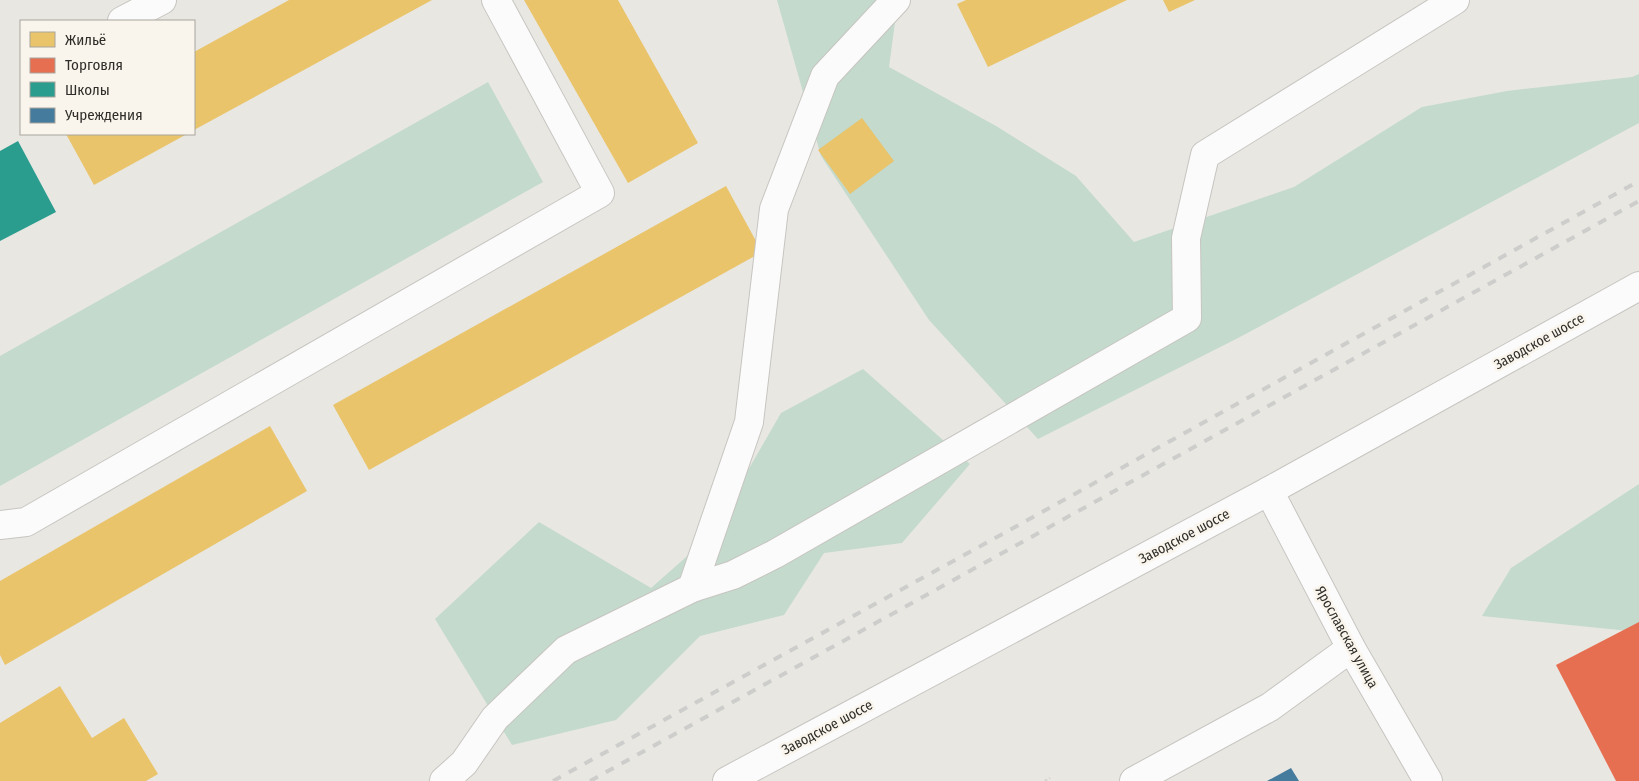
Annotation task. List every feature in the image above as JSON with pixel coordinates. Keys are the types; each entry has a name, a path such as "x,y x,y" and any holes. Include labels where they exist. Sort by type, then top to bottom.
{"main road":[{"path":"124,20 162,0"},
{"path":"0,524 26,522 600,193 496,0"},
{"path":"692,588 749,422 774,209 825,76 896,0"},
{"path":"444,781 464,763 495,718 566,650 692,588 733,575 775,554 1187,318 1186,238 1205,155 1454,0"},
{"name":"Заводское шоссе","path":"727,781 1269,491 1639,286"},
{"name":"Ярославская улица","path":"1269,491 1352,648 1428,781"},
{"path":"1134,781 1270,707 1352,648"}],"path":[{"path":"1045,781 1050,778"}],"green space":[{"path":"777,0 898,0 889,67 996,126 1076,176 1134,242 1294,187 1422,107 1507,91 1632,77 1639,74 1639,123 1240,337 1038,439 929,320 821,156"},
{"path":"488,82 543,182 0,486 0,356"},
{"path":"863,369 970,464 902,543 824,553 784,615 700,636 616,720 512,745 435,619 539,522 651,588 710,536 781,413"},
{"path":"1639,484 1639,626 1629,631 1482,616 1511,568"}],"building: Жильё":[{"path":"289,0 432,0 195,129 195,51"},
{"path":"524,0 618,0 698,143 628,183"},
{"path":"966,0 1127,0 988,67 957,4"},
{"path":"1163,0 1195,0 1169,12"},
{"path":"862,118 894,161 850,194 818,150"},
{"path":"67,135 185,135 94,185"},
{"path":"726,186 762,252 369,470 333,405"},
{"path":"270,426 307,491 5,665 0,655 0,581"},
{"path":"60,686 92,738 124,718 158,774 146,781 0,781 0,723"}],"building: Торговля":[{"path":"1639,622 1639,781 1616,781 1556,665"}],"building: Школы":[{"path":"18,141 56,212 0,241 0,151"}],"building: Учреждения":[{"path":"1291,768 1299,781 1267,781"}],"railway":[{"path":"553,781 1639,181"},
{"path":"590,781 1639,201"}]}
